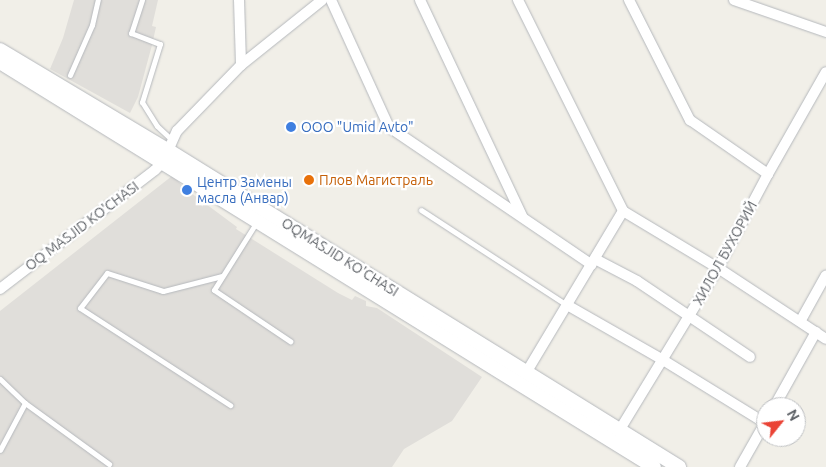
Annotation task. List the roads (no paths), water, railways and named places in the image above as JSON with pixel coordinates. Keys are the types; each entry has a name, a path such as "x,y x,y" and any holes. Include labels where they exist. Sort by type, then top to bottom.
{"main road":[{"name":"OQMASJID KO'CHASI","path":"0,50 169,151 679,467"},
{"name":"OQMASJID KO'CHASI","path":"0,62 169,151 257,220 654,467"}],"street":[{"path":"239,0 242,65"},
{"name":"OQ MASJID KO'CHASI","path":"0,289 169,151 177,131 242,65 322,0"},
{"path":"331,0 389,127 594,262 637,281 750,357"},
{"path":"420,0 522,216"},
{"path":"518,0 623,211 718,268 800,320 826,339"},
{"path":"629,0 690,120 768,174"},
{"path":"734,0 826,32"},
{"name":"ХИЛОЛ БУХОРИЙ","path":"620,431 718,268 768,174 826,72"},
{"path":"526,373 623,211"},
{"path":"800,320 826,274"},
{"path":"567,305 756,417"},
{"path":"780,397 816,332"},
{"path":"740,467 756,438"}],"lane":[{"path":"70,75 92,25 98,0"},
{"path":"142,0 131,33 160,44 142,102 157,126 169,151"},
{"path":"421,210 567,305"},
{"path":"257,220 214,290 290,341"},
{"path":"222,276 163,291 107,273 80,308 230,405"},
{"path":"0,380 25,403 109,464"},
{"path":"0,450 25,403"}],"place":[{"name":"ООО \"Umid Avto\"","path":"291,127"},
{"name":"Плов Магистраль","path":"309,180"},
{"name":"Центр Замены масла (Анвар)","path":"187,190"}]}
